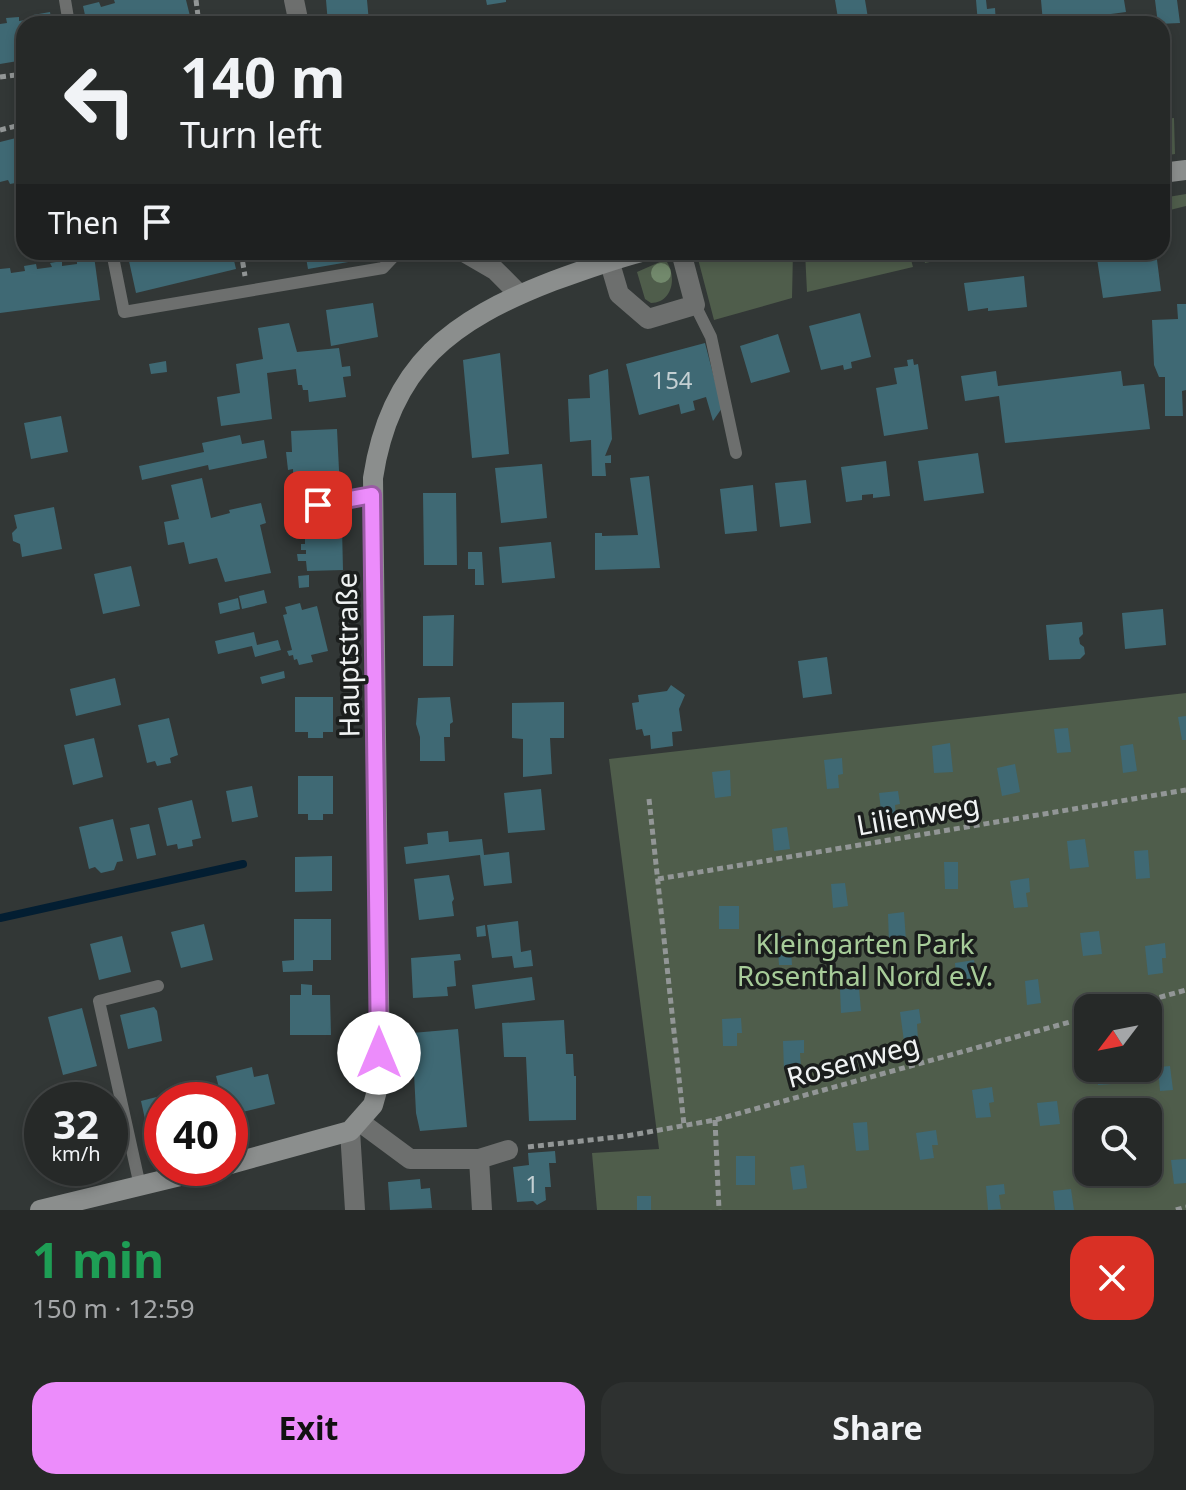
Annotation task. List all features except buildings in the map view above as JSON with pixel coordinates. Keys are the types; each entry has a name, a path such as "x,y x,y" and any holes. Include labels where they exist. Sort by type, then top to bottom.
{"street":[{"path":"478,260 495,270 519,294"},
{"path":"609,260 619,294 648,319 695,305 683,260"},
{"name":"Hauptstraße","path":"355,1126 373,1105 380,1080 372,495 378,443 395,401 421,362 457,327 519,294 609,260"},
{"path":"355,1126 355,1210"},
{"path":"248,1159 355,1126 410,1159 479,1159 508,1150"},
{"path":"479,1159 482,1210"},
{"path":"40,1210 144,1185"}],"lane":[{"path":"114,260 124,312 383,268 390,260"},
{"path":"695,305 711,337 736,453"},
{"path":"290,509 372,495"},
{"path":"140,1186 99,1001 158,986"}],"path":[{"name":"Lilienweg","path":"658,879 1186,790"},
{"path":"649,799 684,1125"},
{"path":"1162,997 1186,990"},
{"name":"Rosenweg","path":"508,1150 626,1136 715,1120 1074,1021"},
{"path":"715,1120 719,1210"},
{"path":"1176,1210 1186,1207"}],"green space":[{"path":"1170,118 1174,118 1175,154 1170,155"},
{"path":"1186,194 1186,206 1170,210 1170,197"},
{"path":"698,260 793,260 792,298 714,320"},
{"path":"805,260 911,260 913,267 807,292"},
{"path":"662,261 667,262 670,268 671,288 664,299 651,303 645,299 637,272"},
{"name":"Kleingarten Park Rosenthal Nord e.V.","path":"1186,693 1186,1210 597,1210 592,1153 659,1149 609,759"}],"waterway":[{"path":"0,918 243,864"}],"route":[{"path":"318,505 372,495 379,1053"}]}
